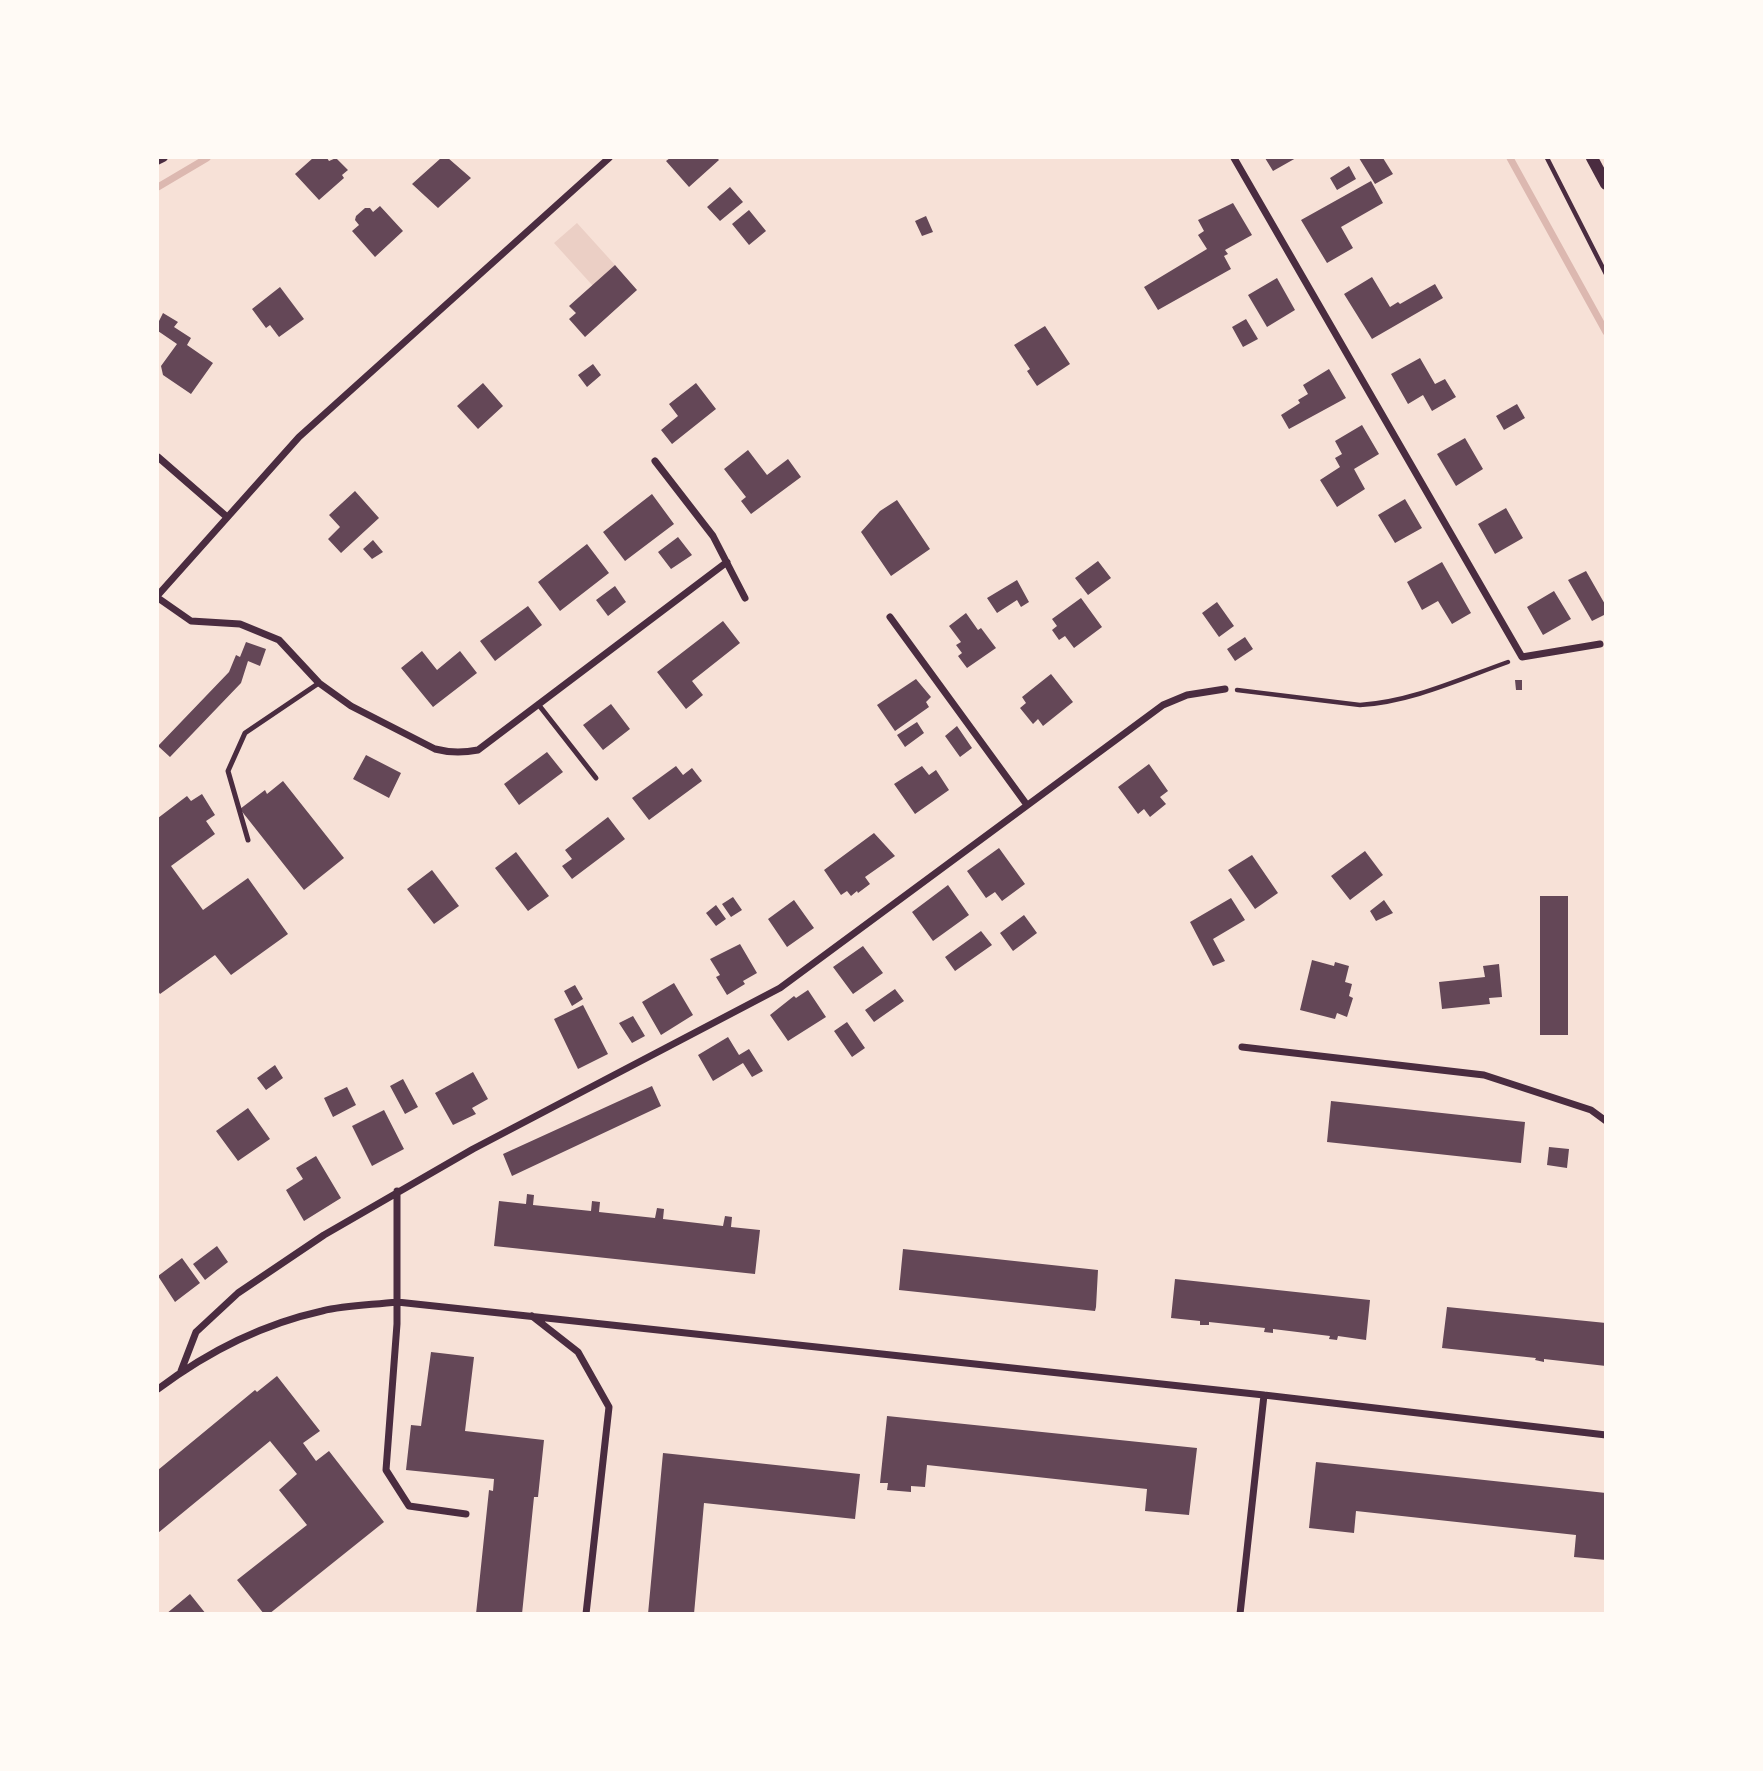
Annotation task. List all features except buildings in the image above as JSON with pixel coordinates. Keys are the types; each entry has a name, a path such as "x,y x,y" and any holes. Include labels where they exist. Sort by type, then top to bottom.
{"street":[{"path":"158,161 164,158"},
{"path":"609,158 299,437 158,597 191,621 240,624 279,640 319,683 351,706 435,749 450,753 478,750 727,562"},
{"path":"1234,158 1522,657 1600,644"},
{"path":"1592,158 1605,184"},
{"path":"158,457 227,517"},
{"path":"655,461 713,536 745,598"},
{"path":"890,617 1027,805"},
{"path":"181,1372 196,1332 238,1293 324,1235 473,1149 780,988 1163,705 1187,695 1225,688"},
{"path":"1242,1047 1484,1075 1591,1110 1605,1121"},
{"path":"397,1191 397,1302 386,1470 409,1506 466,1514"},
{"path":"158,1389 181,1372 257,1331 323,1311 397,1302 1264,1395 1605,1435"},
{"path":"531,1315 578,1352 609,1407 586,1614"},
{"path":"1240,1614 1264,1395"}],"lane":[{"path":"248,840 229,771 245,733 319,683"},
{"path":"538,704 596,778"}],"path":[{"path":"1547,158 1605,274"},
{"path":"1225,688 1349,704 1377,704 1522,657"}],"shaded area":[{"path":"577,223 615,265 593,286 554,243"}],"waterway":[{"path":"158,187 207,158"},
{"path":"1510,158 1606,332"}]}
